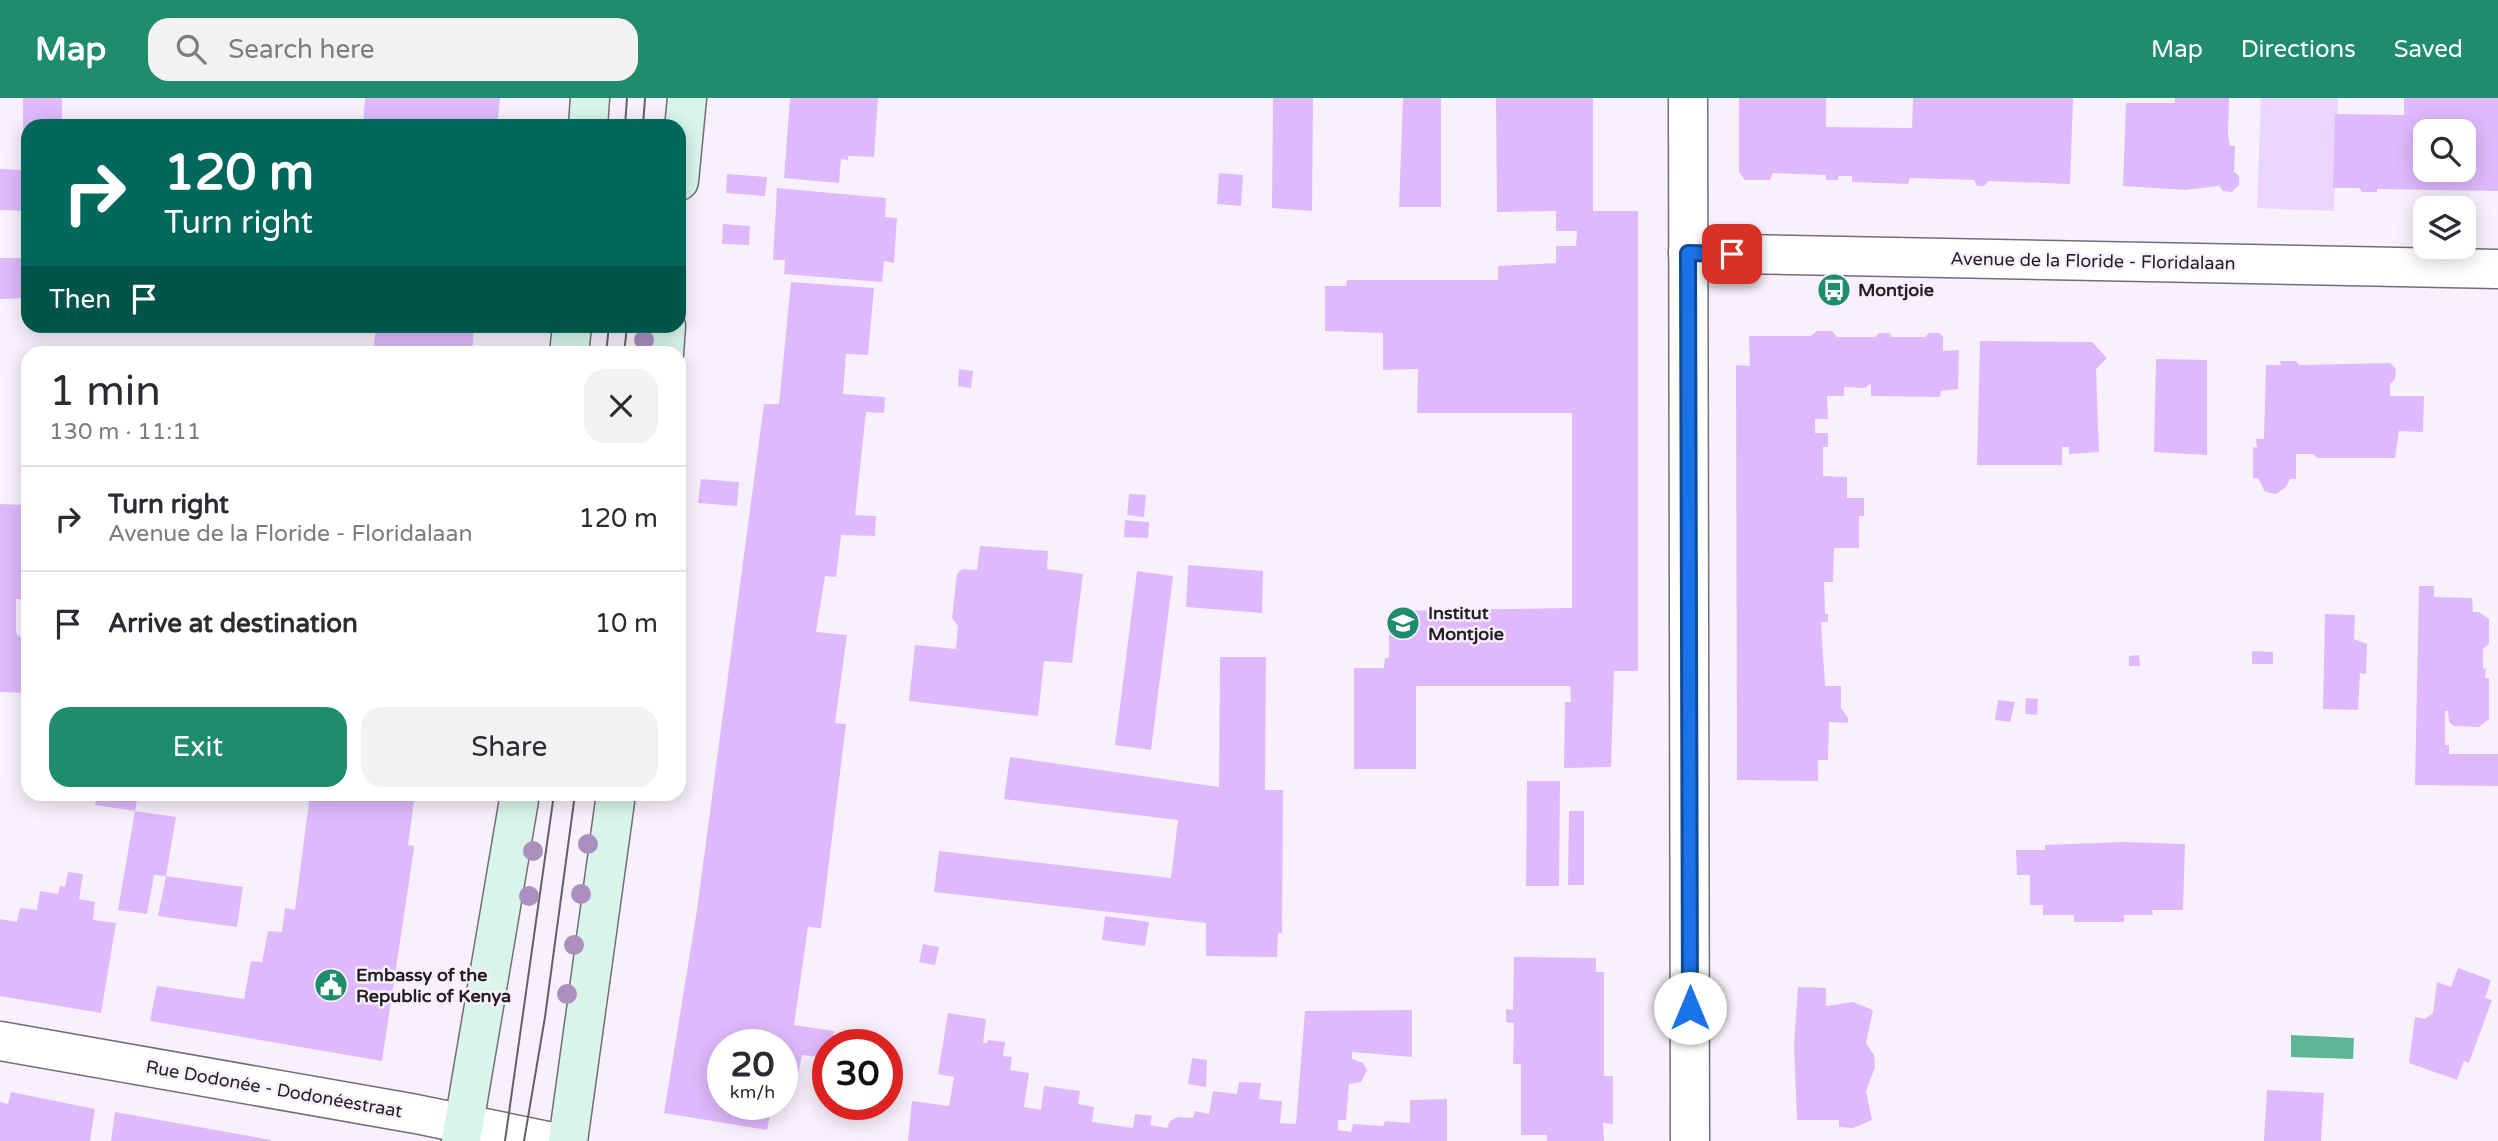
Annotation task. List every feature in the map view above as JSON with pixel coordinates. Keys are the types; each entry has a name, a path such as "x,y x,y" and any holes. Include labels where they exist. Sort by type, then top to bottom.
{"main road":[{"path":"588,119 590,98"},
{"path":"685,119 687,98"},
{"path":"463,1132 519,801"},
{"path":"568,1141 616,801"}],"street":[{"path":"1688,98 1690,1141"},
{"name":"Avenue de la Floride - Floridalaan","path":"1688,253 2498,269"},
{"name":"Rue Dodonée - Dodonéestraat","path":"0,1041 463,1132 548,1141"}],"shaded area":[{"path":"2261,98 2338,98 2334,211 2257,208"},
{"path":"2291,1035 2354,1038 2353,1059 2291,1057"}],"building":[{"path":"23,98 62,98 62,119 23,119"},
{"path":"365,98 500,98 498,119 364,119"},
{"path":"790,98 878,98 874,157 848,156 848,160 841,159 839,183 784,178"},
{"path":"1273,98 1313,98 1312,211 1272,208"},
{"path":"1403,98 1441,98 1441,207 1399,207"},
{"path":"1496,98 1593,98 1593,211 1638,211 1638,671 1614,671 1611,767 1564,768 1565,702 1571,702 1570,686 1416,686 1416,769 1354,769 1354,668 1384,668 1385,658 1389,658 1389,611 1572,608 1572,413 1417,413 1418,369 1383,370 1383,333 1325,331 1325,286 1346,286 1347,280 1498,280 1498,266 1556,263 1556,246 1576,246 1577,231 1556,231 1556,211 1497,212"},
{"path":"1739,98 1826,98 1826,127 1912,128 1913,98 2073,98 2070,184 1989,181 1984,186 1977,186 1974,180 1910,178 1908,184 1852,182 1852,176 1826,180 1826,175 1773,173 1770,180 1745,180 1739,172"},
{"path":"2175,98 2229,98 2228,135 2230,146 2235,146 2234,172 2239,176 2239,185 2232,192 2223,191 2219,186 2185,190 2123,186 2126,103 2175,103"},
{"path":"2404,98 2498,98 2498,191 2377,189 2377,192 2362,192 2359,188 2333,188 2335,114 2404,115"},
{"path":"0,169 21,170 21,211 0,210"},
{"path":"1219,173 1243,175 1241,206 1217,204"},
{"path":"727,174 767,177 765,196 726,193"},
{"path":"777,188 886,198 885,217 897,218 894,263 884,261 882,282 784,274 785,260 773,260"},
{"path":"723,224 750,226 749,245 722,244"},
{"path":"0,258 21,258 21,298 0,299"},
{"path":"791,282 874,288 868,355 846,354 843,394 885,397 884,413 866,412 855,515 876,516 875,536 841,535 836,577 825,576 816,632 847,635 835,723 846,724 821,928 808,927 794,1025 821,1029 812,1029 812,1056 802,1055 798,1074 798,1029 707,1029 707,1120 769,1120 767,1130 664,1113 697,910 764,404 779,404"},
{"path":"1817,331 1832,331 1837,337 1875,337 1879,333 1889,333 1892,337 1925,337 1929,333 1939,333 1943,337 1943,351 1959,350 1958,389 1941,391 1940,397 1871,396 1871,383 1865,388 1844,387 1844,396 1827,396 1828,419 1815,419 1815,433 1828,433 1828,447 1823,447 1823,476 1847,477 1847,498 1864,498 1864,516 1859,516 1859,548 1834,548 1833,582 1824,582 1825,614 1828,614 1828,622 1821,622 1825,686 1841,686 1841,708 1848,718 1848,723 1829,722 1828,760 1818,760 1818,781 1737,780 1736,365 1750,366 1749,336 1811,336"},
{"path":"375,333 474,333 473,346 374,346"},
{"path":"1980,341 2092,342 2107,358 2096,369 2099,452 2069,454 2069,447 2062,447 2062,465 1977,465"},
{"path":"2156,359 2207,360 2207,455 2154,452"},
{"path":"2280,361 2296,361 2299,365 2390,363 2396,369 2395,379 2390,384 2390,396 2424,396 2423,432 2399,431 2395,458 2317,458 2313,454 2296,454 2296,479 2290,479 2286,487 2276,494 2265,492 2258,478 2253,478 2253,447 2257,448 2256,439 2264,439 2266,365 2281,365"},
{"path":"959,369 973,371 971,388 958,386"},
{"path":"701,479 739,482 737,506 698,503"},
{"path":"1129,494 1146,495 1144,517 1127,515"},
{"path":"0,504 21,505 21,599 16,599 16,633 21,638 21,693 0,692"},
{"path":"1125,520 1149,522 1148,538 1124,537"},
{"path":"980,546 1048,551 1047,569 1083,574 1072,663 1044,661 1038,716 909,701 915,645 956,649 958,626 952,618 957,574 962,569 977,570"},
{"path":"1188,565 1263,571 1262,613 1186,607"},
{"path":"1137,571 1173,576 1151,750 1115,745"},
{"path":"2419,586 2434,586 2434,597 2472,598 2473,612 2479,612 2489,619 2489,644 2483,649 2483,669 2486,668 2485,678 2489,678 2489,719 2479,727 2454,726 2449,722 2448,711 2445,711 2445,745 2449,745 2449,754 2498,754 2498,786 2415,785"},
{"path":"2325,614 2355,615 2354,639 2367,644 2366,674 2360,673 2358,710 2323,709"},
{"path":"2252,651 2273,652 2273,664 2252,664"},
{"path":"2139,655 2140,666 2129,666 2129,656"},
{"path":"1220,657 1266,657 1265,790 1283,790 1282,933 1278,933 1277,957 1206,956 1206,923 934,892 939,851 1171,878 1178,820 1004,799 1010,757 1219,787"},
{"path":"2026,698 2038,699 2037,715 2025,714"},
{"path":"1998,700 2015,702 2010,722 1995,720"},
{"path":"1527,781 1560,781 1559,886 1526,886"},
{"path":"96,801 137,801 135,811 95,805"},
{"path":"309,801 414,801 408,845 414,846 414,849 382,1061 150,1021 157,986 244,999 251,961 262,962 268,931 282,932 285,908 295,910"},
{"path":"135,811 176,817 166,876 154,875 147,914 118,910"},
{"path":"1569,811 1584,811 1584,885 1568,885"},
{"path":"2123,842 2185,844 2183,910 2152,910 2153,915 2124,915 2124,922 2074,922 2074,915 2043,915 2043,905 2030,905 2030,875 2017,875 2016,850 2045,850 2045,845"},
{"path":"68,872 83,874 79,899 95,902 93,920 116,923 101,1013 0,996 0,919 17,922 20,908 37,910 40,891 58,894 60,886 65,887"},
{"path":"166,876 243,887 237,927 158,916"},
{"path":"1105,916 1149,922 1145,946 1102,940"},
{"path":"923,944 939,947 935,965 919,962"},
{"path":"1514,957 1596,958 1596,972 1604,972 1604,1076 1613,1076 1613,1124 1603,1123 1604,1141 1547,1141 1547,1135 1521,1135 1521,1064 1513,1064 1514,1023 1506,1022 1506,1009 1513,1010"},
{"path":"2458,968 2491,980 2485,998 2492,1000 2469,1063 2464,1061 2457,1080 2409,1063 2415,1017 2425,1019 2433,1013 2437,982 2451,987"},
{"path":"1798,987 1826,988 1826,1006 1853,1002 1873,1010 1866,1043 1874,1055 1875,1067 1866,1091 1872,1120 1853,1128 1839,1127 1839,1120 1797,1120 1794,1045"},
{"path":"1412,1010 1412,1057 1352,1052 1352,1059 1363,1063 1367,1070 1361,1082 1349,1084 1346,1120 1338,1120 1338,1130 1351,1132 1353,1124 1383,1126 1385,1121 1410,1123 1410,1100 1447,1099 1447,1141 908,1141 912,1101 949,1106 954,1077 938,1074 948,1013 986,1019 983,1043 988,1040 1005,1042 1003,1056 1012,1057 1010,1070 1029,1073 1024,1107 1041,1110 1044,1086 1080,1091 1078,1104 1094,1107 1092,1122 1133,1128 1135,1114 1152,1116 1150,1125 1167,1128 1170,1121 1178,1117 1193,1118 1195,1111 1209,1114 1213,1091 1237,1094 1239,1082 1261,1083 1259,1099 1282,1101 1280,1123 1296,1124 1305,1011"},
{"path":"1192,1058 1207,1060 1206,1087 1188,1084"},
{"path":"2267,1090 2324,1093 2321,1141 2264,1141"},
{"path":"11,1092 95,1109 90,1141 0,1141 0,1102 8,1104"},
{"path":"115,1112 271,1140 271,1141 111,1141"}],"tram line":[{"path":"626,119 627,98"},
{"path":"644,119 645,98"},
{"path":"607,346 608,333"},
{"path":"625,346 626,333"},
{"path":"505,1141 553,801"},
{"path":"524,1141 545,1017 574,801"}],"place":[{"name":"Montjoie","path":"1834,290"},
{"name":"Institut Montjoie","path":"1403,623"},
{"name":"Embassy of the Republic of Kenya","path":"331,985"}],"route":[{"path":"1690,1008 1688,253 1732,254"}]}
